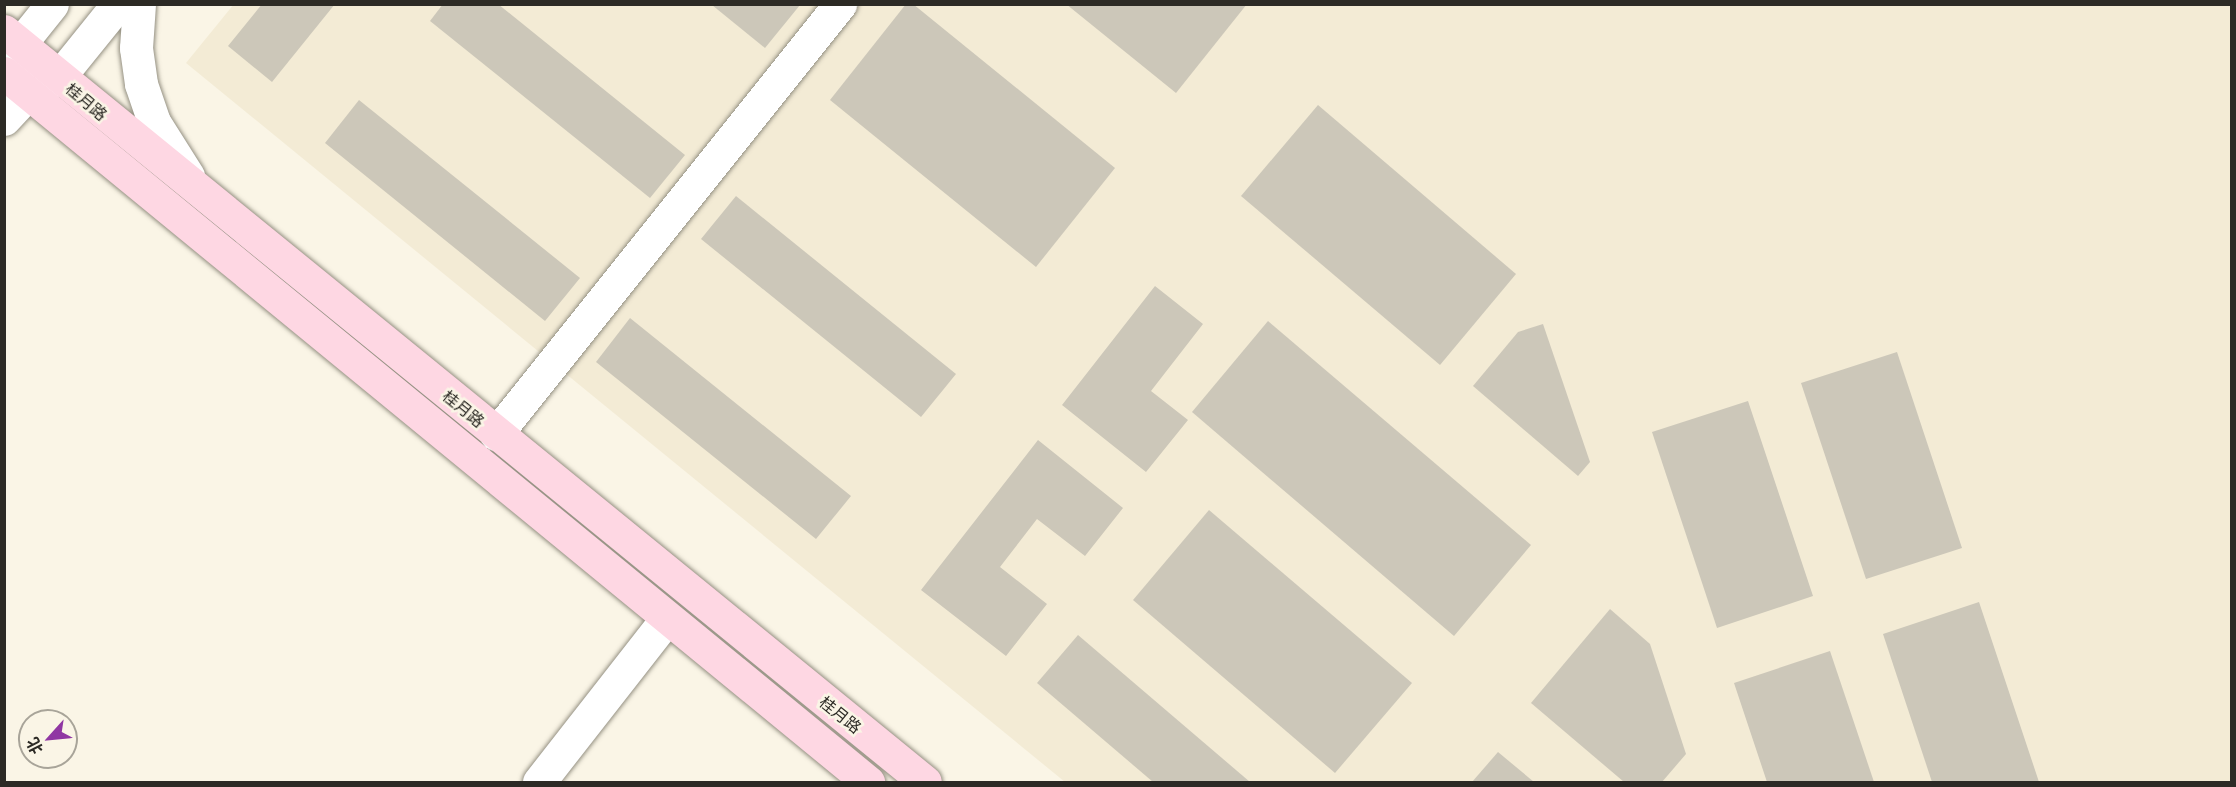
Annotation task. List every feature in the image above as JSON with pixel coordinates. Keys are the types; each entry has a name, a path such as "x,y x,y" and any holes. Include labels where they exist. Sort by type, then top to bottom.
{"main road":[{"name":"桂月路","path":"12,37 204,197 925,783"},
{"name":"桂月路","path":"16,83 868,783"}],"street":[{"path":"4,119 16,83 12,37 52,4"},
{"path":"16,83 59,77 118,4"},
{"path":"139,4 136,48 141,84 154,122 175,161 204,197"},
{"path":"496,434 840,4"},
{"path":"539,783 667,618"}],"shaded area":[{"path":"234,4 2231,5 2231,782 1065,782 186,63"}],"building":[{"path":"262,4 335,4 272,82 228,46"},
{"path":"443,4 498,4 685,155 650,198 430,21"},
{"path":"906,4 913,4 1115,168 1036,267 830,100"},
{"path":"1066,4 1247,4 1176,93"},
{"path":"712,5 800,5 765,48"},
{"path":"359,100 580,278 545,321 325,143"},
{"path":"1318,105 1516,274 1440,365 1241,196"},
{"path":"736,196 956,374 921,417 701,239"},
{"path":"1155,286 1203,324 1151,391 1188,420 1146,472 1062,405"},
{"path":"630,318 851,496 816,539 596,362"},
{"path":"1268,321 1531,545 1454,636 1192,412"},
{"path":"1543,324 1590,462 1578,476 1473,386 1518,332"},
{"path":"1897,352 1962,548 1866,579 1801,383"},
{"path":"1748,401 1813,596 1717,628 1652,432"},
{"path":"1038,440 1123,508 1085,556 1037,519 1000,567 1047,604 1006,656 921,590"},
{"path":"1209,510 1412,683 1335,773 1133,600"},
{"path":"1979,602 2039,782 1932,782 1883,634"},
{"path":"1610,609 1650,644 1686,754 1662,782 1624,782 1531,703"},
{"path":"1078,635 1250,782 1153,782 1037,683"},
{"path":"1830,651 1874,782 1767,782 1734,683"},
{"path":"1498,752 1534,782 1472,782"}]}
